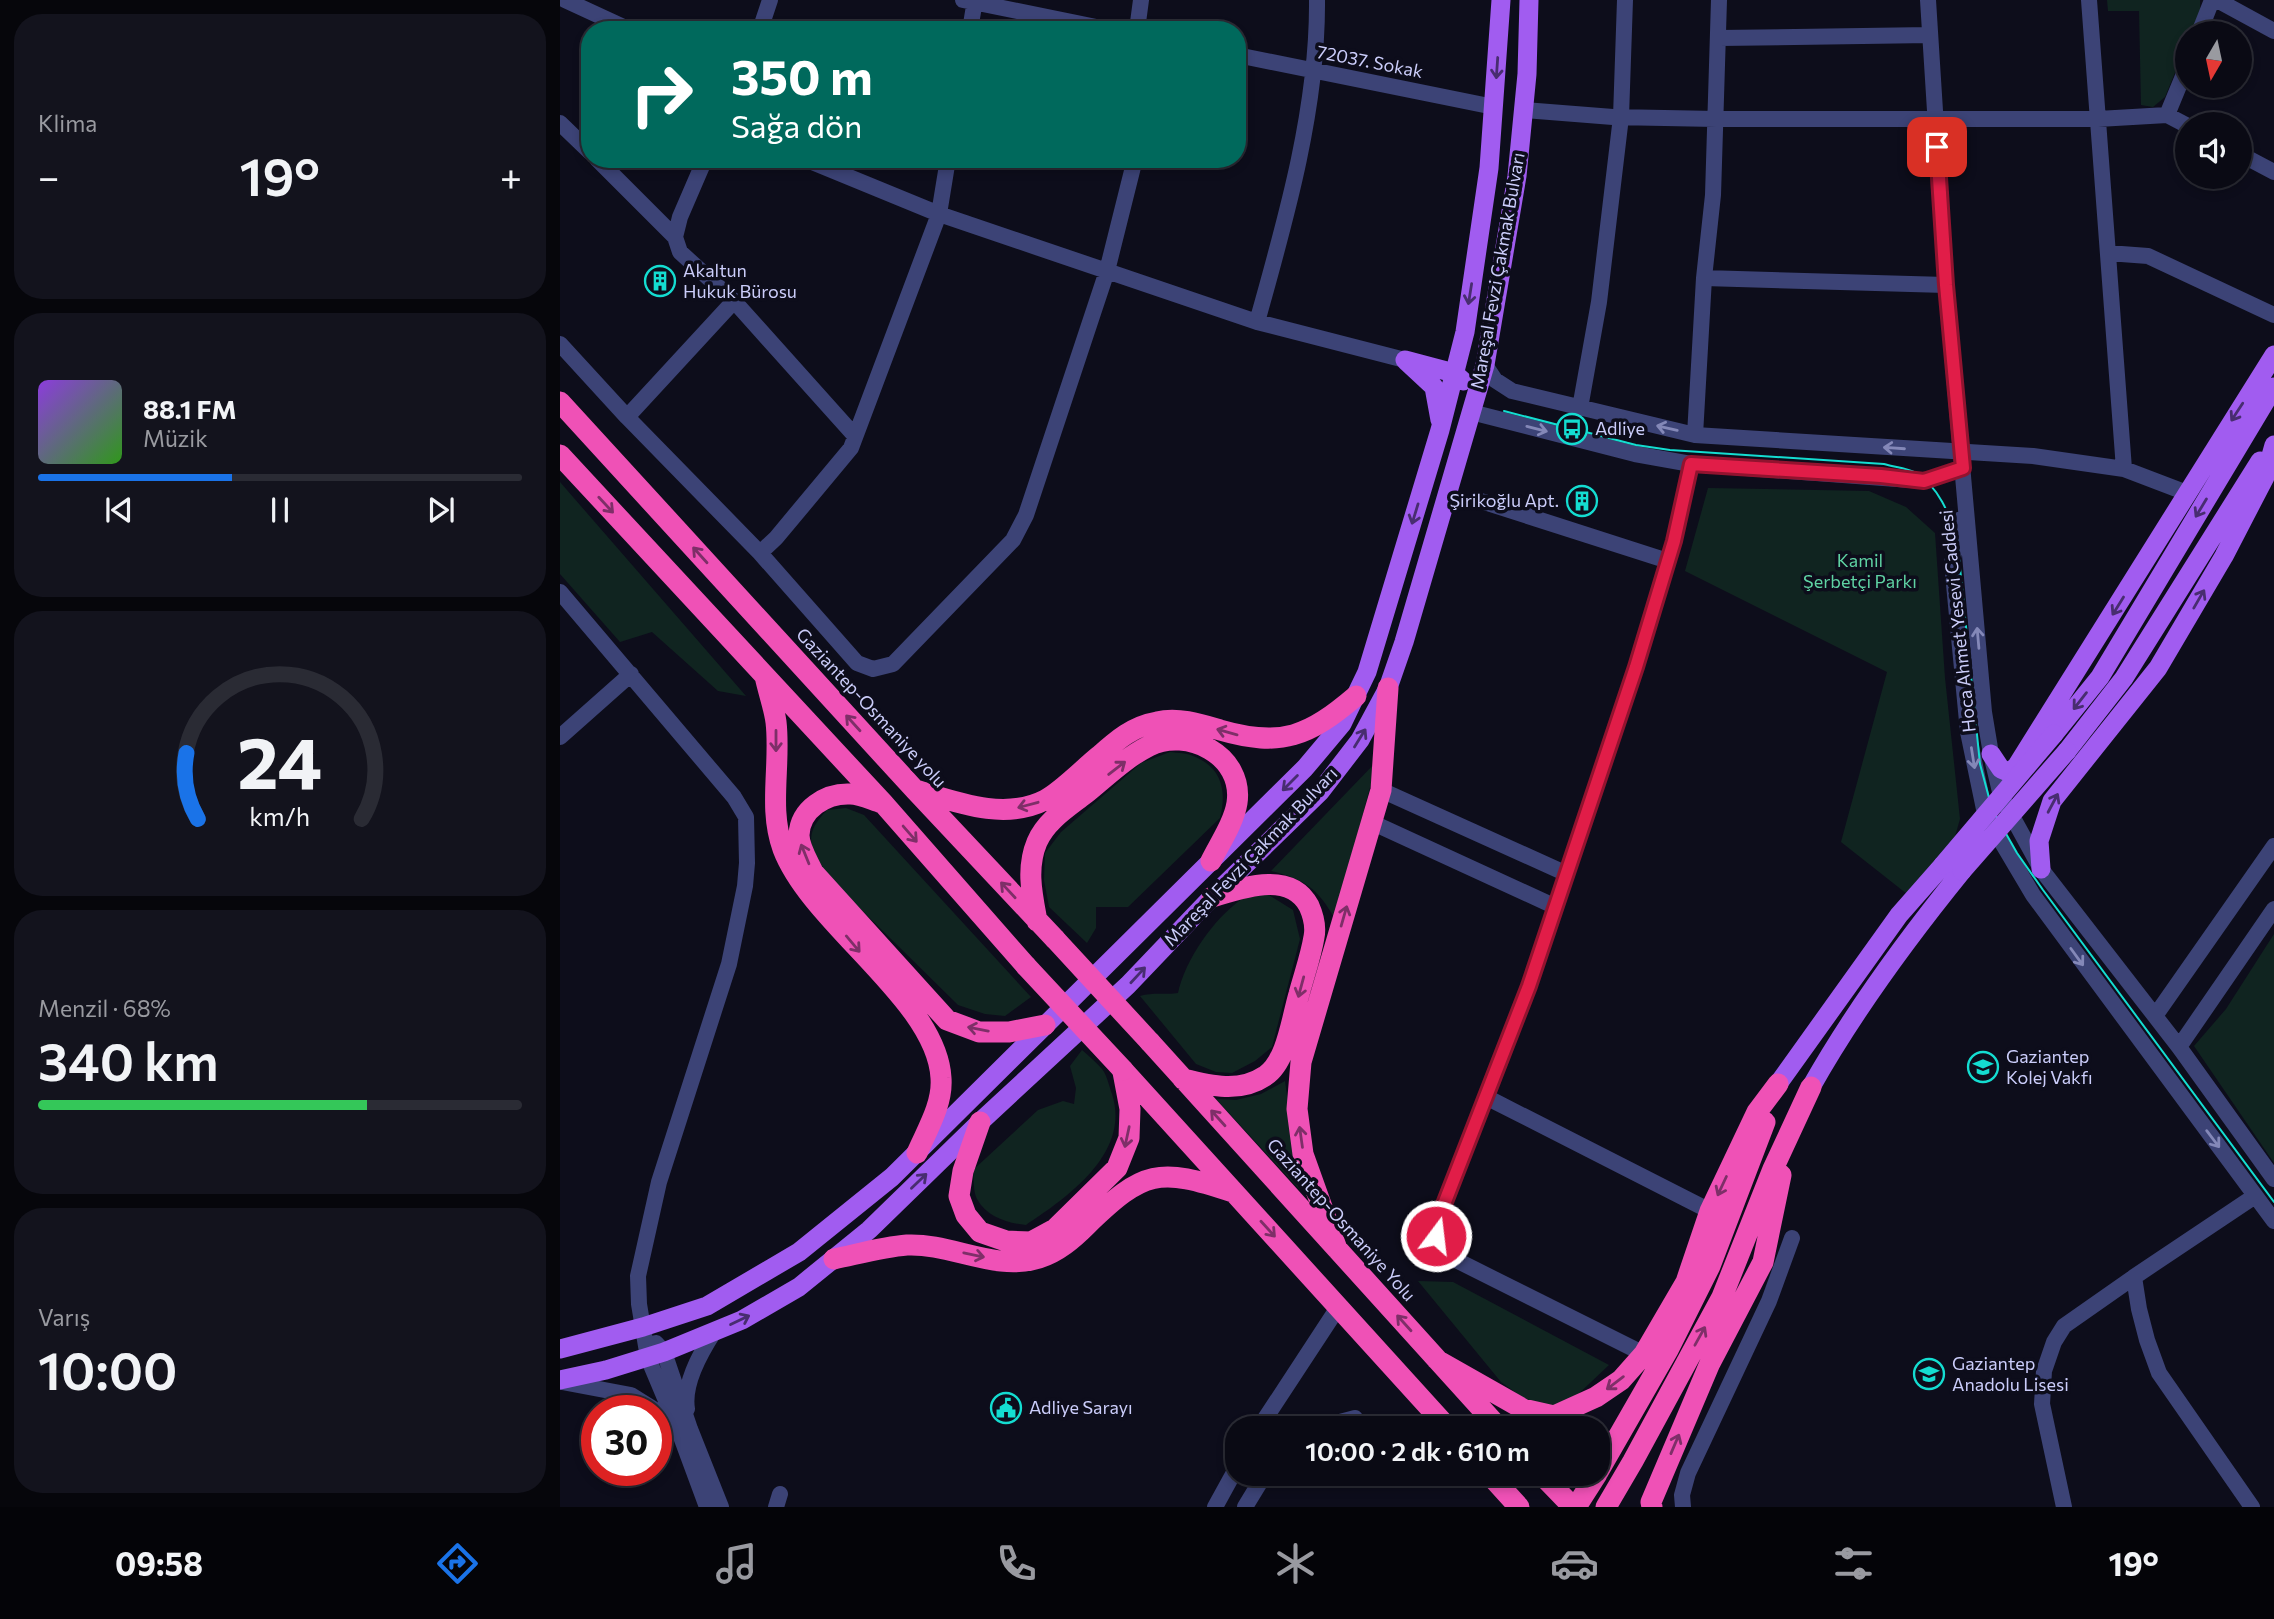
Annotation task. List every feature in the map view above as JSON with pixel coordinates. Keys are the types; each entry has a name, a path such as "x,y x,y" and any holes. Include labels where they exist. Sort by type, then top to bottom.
{"highway":[{"name":"Gaziantep-Osmaniye yolu","path":"560,402 1150,1042"},
{"path":"560,455 883,803 1026,967 1437,1416"},
{"path":"764,674 776,722 776,813 782,848 797,878 910,1007 937,1056 941,1078 939,1102 916,1153"},
{"path":"1336,1249 1303,1154 1297,1109 1301,1062 1381,790 1388,688"},
{"path":"915,790 977,807 1000,810 1021,807 1046,800 1137,727 1160,721 1183,721 1241,736 1274,738 1300,733 1328,720 1356,696"},
{"path":"1037,921 1030,865 1037,842 1048,823 1132,756 1150,746 1170,740 1194,741 1215,751 1228,766 1236,782 1237,802 1211,861"},
{"path":"883,803 852,794 833,795 816,803 805,816 799,835 813,872 947,1020 979,1032 1009,1032 1045,1026"},
{"path":"1183,1079 1215,1087 1246,1085 1268,1075 1282,1058 1315,934 1313,913 1304,897 1289,887 1270,884 1212,897"},
{"name":"Gaziantep-Osmaniye Yolu","path":"1150,1042 1488,1416"},
{"path":"980,1122 963,1171 960,1196 966,1215 980,1232 1006,1241 1031,1242 1055,1229 1117,1168 1129,1138 1130,1109 1123,1070"},
{"path":"1437,1360 1523,1409 1554,1416 1597,1396 1621,1380 1644,1354 1686,1282 1710,1211 1757,1112 1779,1084"},
{"path":"1610,1452 1668,1350 1710,1265 1779,1084"},
{"path":"1606,1507 1722,1297 1773,1169 1811,1087"},
{"path":"1652,1507 1651,1502 1710,1363 1763,1262 1782,1170 1811,1087"},
{"path":"834,1259 907,1245 936,1247 998,1260 1037,1259 1058,1250 1111,1202 1138,1182 1166,1175 1194,1179 1235,1193"},
{"path":"1500,1486 1519,1507"},
{"path":"1553,1486 1574,1507 1588,1486"}],"main road":[{"name":"Mareşal Fevzi Çakmak Bulvarı","path":"560,1349 643,1327 707,1306 799,1252 892,1177 1305,768 1342,723 1367,672 1440,430 1465,332 1489,168 1501,0"},
{"name":"Mareşal Fevzi Çakmak Bulvarı","path":"560,1381 656,1355 742,1320 799,1287 834,1259 869,1230 980,1122 1128,985 1212,897 1320,792 1360,740 1388,688 1485,365 1517,176 1527,74 1529,0"},
{"path":"1991,754 2001,769 2008,772 2016,767 2274,355"},
{"path":"1405,360 1454,373 1469,387 1473,406"},
{"path":"1405,360 1434,387 1440,430"},
{"path":"1779,1084 1899,915 2100,677 2274,387"},
{"path":"1811,1087 1842,1032 1908,937 2067,751 2124,678 2274,439"},
{"path":"2041,869 2039,841 2052,801 2158,668 2224,556 2264,477 2274,445"}],"street":[{"path":"560,5 564,0 610,21"},
{"path":"763,21 770,0"},
{"path":"1138,21 1142,0"},
{"path":"1258,322 1290,204 1313,71 1317,0"},
{"path":"1580,408 1599,302 1621,117 1625,0"},
{"path":"1695,435 1704,278 1713,195 1719,0"},
{"path":"1928,0 1946,285 1965,496"},
{"path":"2089,0 2124,469"},
{"path":"2204,21 2214,0 2274,31"},
{"path":"970,21 971,1 1068,21"},
{"path":"1719,38 1930,34"},
{"name":"72037. Sokak","path":"1246,57 1494,107"},
{"path":"2167,115 2175,96"},
{"path":"1524,110 1621,117 1716,119 2098,120 2167,115 2175,119"},
{"path":"560,122 581,143"},
{"path":"2252,160 2274,172"},
{"path":"606,168 675,237 680,252 734,301 855,436"},
{"path":"675,237 680,217 701,168"},
{"path":"827,168 939,214 1258,322 1405,360"},
{"path":"760,553 776,538 851,448 939,214 947,168"},
{"path":"560,344 760,553 858,663 873,669 893,664 1013,540 1026,515 1107,271 1133,168"},
{"path":"2108,253 2148,256 2274,315"},
{"path":"1704,278 1946,285"},
{"path":"627,417 734,301"},
{"path":"1485,365 1495,380 1512,391 1695,435 1963,460 2033,456 2124,469 2187,493"},
{"path":"1473,406 1635,454 1691,464 1924,481 1963,460"},
{"path":"1644,1354 1448,1256 1436,1236 1441,1212 1529,986 1636,667 1668,561 1691,464"},
{"name":"Hoca Ahmet Yesevi Caddesi","path":"1965,496 1983,699 1991,754 2001,796 2041,869 2179,1047 2274,1179"},
{"name":"Hoca Ahmet Yesevi Caddesi","path":"1965,496 1952,563 1968,732 1985,814 2032,895 2274,1221"},
{"path":"1478,500 1668,561"},
{"path":"560,592 734,797 746,817 745,886 729,964 659,1182 638,1276 643,1327 685,1431 721,1507"},
{"path":"560,737 631,674"},
{"path":"1381,790 1567,874"},
{"path":"1371,822 1556,907"},
{"path":"2155,1016 2274,846"},
{"path":"2179,1047 2274,909"},
{"path":"1486,1097 1710,1211"},
{"path":"2064,1507 2042,1404 2045,1371 2054,1342 2064,1326 2081,1312 2255,1196"},
{"path":"1682,1507 1688,1473 1769,1301 1792,1238"},
{"path":"2134,1277 2147,1340 2159,1373 2252,1507"},
{"path":"1267,1416 1339,1306"},
{"path":"707,1507 685,1431 685,1400 702,1351 714,1332"},
{"path":"560,1381 631,1395"},
{"path":"672,1422 685,1431"},
{"path":"1215,1507 1227,1486"},
{"path":"1245,1507 1258,1486"}],"green space":[{"path":"2107,0 2200,0 2200,11 2196,21 2175,21 2175,72 2165,97 2153,107 2141,105 2139,11 2108,11"},
{"path":"560,482 746,696 718,691 652,632 620,642 560,574"},
{"name":"Kamil Şerbetçi Parkı","path":"1708,488 1869,491 1906,507 1935,533 1945,678 1960,819 1952,847 1907,894 1841,842 1887,672 1685,571"},
{"path":"1170,752 1193,756 1216,773 1223,798 1220,818 1128,907 1096,907 1096,928 1087,943 1049,907 1044,880 1045,853 1061,832 1141,763"},
{"path":"1377,761 1335,919 1323,900 1309,887 1271,871"},
{"path":"846,808 864,815 1031,997 1005,1016 985,1014 958,1005 818,867 811,843 815,825 827,810"},
{"path":"1269,895 1293,910 1300,939 1272,1047 1255,1061 1232,1073 1216,1072 1196,1064 1140,996 1178,993 1194,954 1221,917 1245,897"},
{"path":"2274,934 2274,1163 2194,1046 2226,1009"},
{"path":"1082,1050 1104,1071 1112,1094 1115,1115 1112,1135 1104,1154 1077,1187 1026,1225 998,1218 986,1210 977,1199 973,1170 1038,1110 1063,1101 1074,1104 1076,1088 1070,1066"},
{"path":"1285,1081 1300,1190 1216,1099 1236,1100 1261,1094"},
{"path":"1418,1281 1453,1282 1609,1365 1572,1400 1552,1406 1526,1400 1501,1382"}],"tram line":[{"path":"1504,411 1636,445 1670,450 1884,464 1913,471 1931,486 1947,511 1957,538 1980,764 1992,809 2017,853 2043,890 2274,1202"}],"place":[{"name":"Akaltun Hukuk Bürosu","path":"660,281"},
{"name":"Adliye","path":"1572,429"},
{"name":"Şirikoğlu Apt.","path":"1582,501"},
{"name":"Gaziantep Kolej Vakfı","path":"1983,1067"},
{"name":"Gaziantep Anadolu Lisesi","path":"1929,1374"},
{"name":"Adliye Sarayı","path":"1006,1408"}],"route":[{"path":"1436,1236 1441,1212 1529,986 1636,667 1674,541 1691,464 1924,481 1963,468 1946,285 1937,147"}]}
